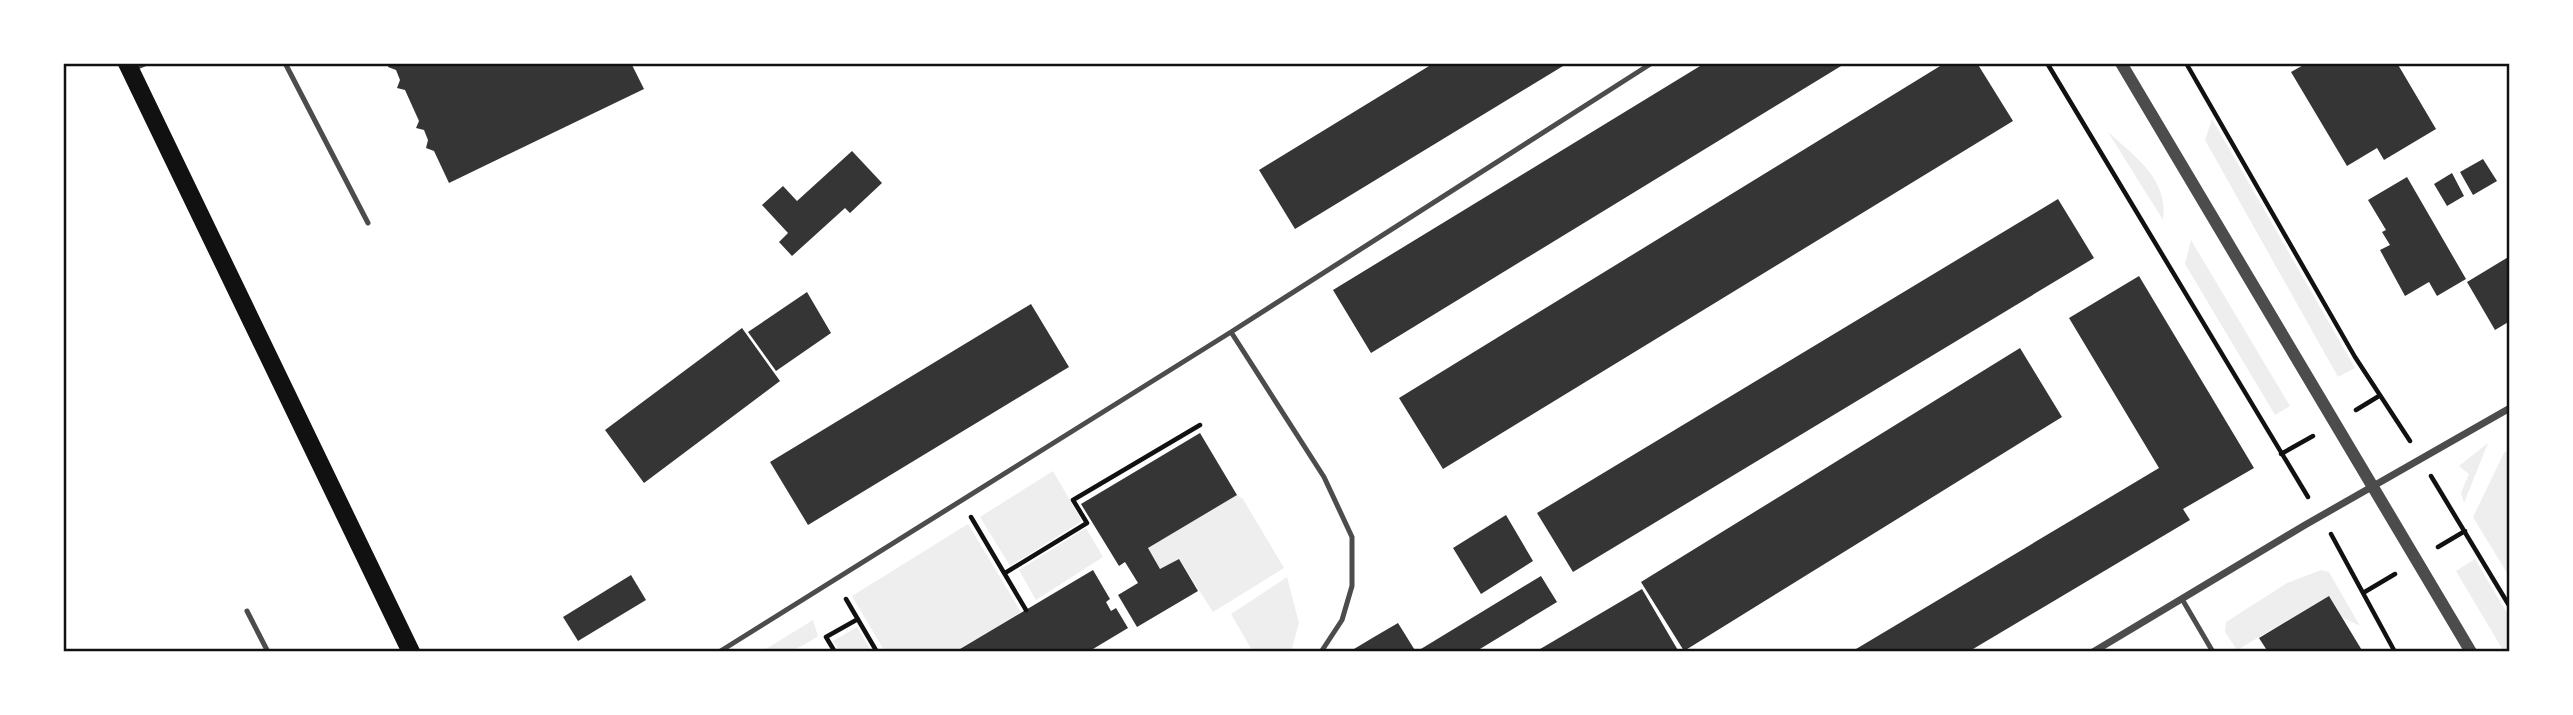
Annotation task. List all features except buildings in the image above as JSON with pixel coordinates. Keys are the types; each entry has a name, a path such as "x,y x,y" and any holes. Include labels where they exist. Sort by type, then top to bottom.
{"main road":[{"path":"135,66 411,652"}],"street":[{"path":"2121,63 2471,652"},
{"path":"2093,652 2320,516 2510,408"}],"lane":[{"path":"285,63 368,223"},
{"path":"719,652 1231,332 1652,63"},
{"path":"1231,332 1324,477 1352,537 1352,586 1342,620 1321,652"},
{"path":"2182,599 2213,652"},
{"path":"247,611 268,652"}],"path":[{"path":"2046,63 2320,516 2395,652"},
{"path":"2186,63 2355,357 2510,607"},
{"path":"1005,573 1087,523 1073,500 1200,425"},
{"path":"973,521 1026,610"},
{"path":"835,580 877,652"},
{"path":"835,652 826,637 858,619"}],"shaded area":[{"path":"2212,119 2355,368 2338,377 2205,140"},
{"path":"2108,132 2139,160 2155,181 2161,192 2163,220"},
{"path":"2191,240 2290,406 2275,415 2185,264"},
{"path":"2488,443 2464,503 2461,493 2469,474 2459,466"},
{"path":"2510,449 2510,578 2473,517 2504,453"},
{"path":"1053,471 1082,521 1010,566 980,517"},
{"path":"1237,495 1243,499 1284,568 1213,612 1179,559 1160,569 1148,548"},
{"path":"968,524 1021,612 955,652 885,652 852,596"},
{"path":"1086,528 1103,557 1036,600 1019,570"},
{"path":"2475,559 2510,618 2510,652 2504,652 2456,571"},
{"path":"2321,570 2329,572 2360,626 2342,617 2329,596 2237,650 2225,632 2226,622 2287,583"},
{"path":"1287,577 1299,623 1291,652 1253,652 1231,614"},
{"path":"813,620 818,636 810,641 791,650 761,652"},
{"path":"857,627 872,652 840,652 833,641"}]}
